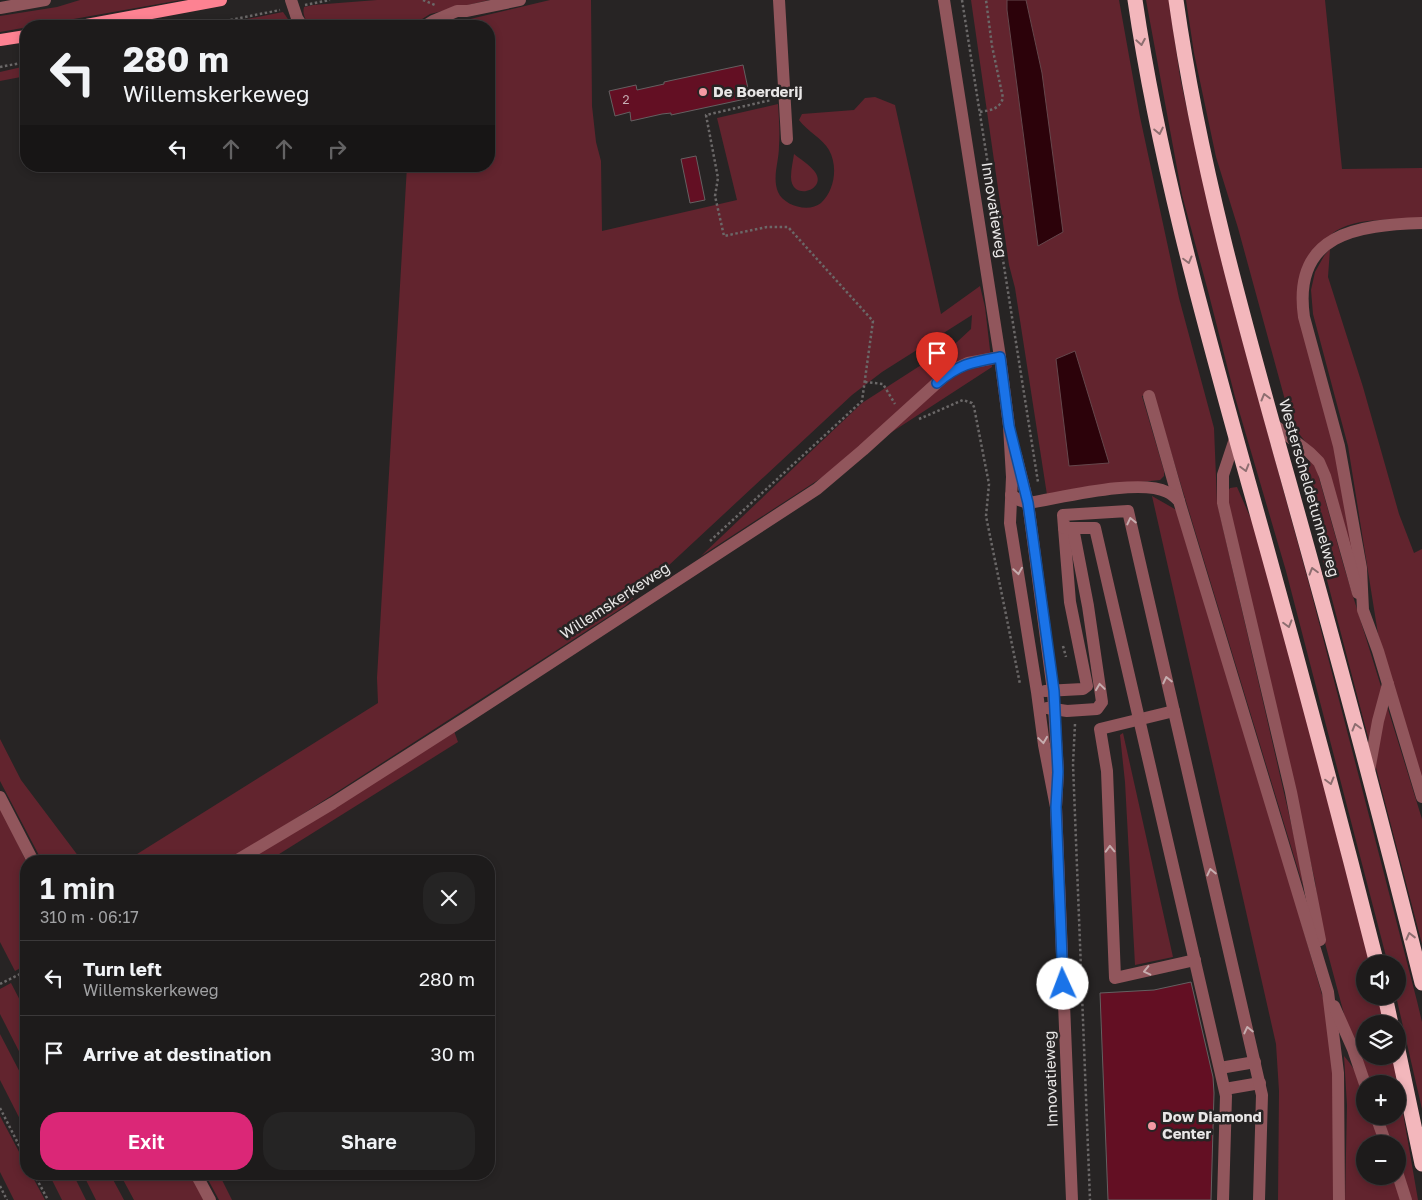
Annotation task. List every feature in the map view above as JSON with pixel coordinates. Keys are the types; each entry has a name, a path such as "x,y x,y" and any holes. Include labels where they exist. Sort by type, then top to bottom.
{"highway":[{"path":"1135,0 1150,90 1176,213 1307,693 1374,955"},
{"name":"Westerscheldetunnelweg","path":"1176,0 1195,110 1217,214 1369,773 1422,983"},
{"path":"1401,1065 1422,1164"}],"main road":[{"path":"113,20 221,0"},
{"path":"0,40 20,37"}],"street":[{"path":"0,8 45,0"},
{"path":"434,20 457,11 467,11 520,0"},
{"path":"779,0 787,139"},
{"name":"Innovatieweg","path":"944,0 1000,357 1009,426 1010,522 1044,746 1056,807"},
{"path":"292,4 299,20"},
{"path":"1363,610 1361,568 1339,446 1304,317 1304,284 1313,260 1321,250 1338,236 1370,226 1422,223"},
{"name":"Willemskerkeweg","path":"246,855 333,803 466,718 817,489 864,450 949,372 968,363 1000,357"},
{"path":"1149,396 1328,992 1353,1049 1362,1075"},
{"path":"1273,424 1319,462 1325,476 1363,610 1378,651 1422,797"},
{"name":"Innovatieweg","path":"1009,426 1028,503 1054,691 1058,772 1056,807 1072,1200"},
{"path":"1236,436 1223,475 1223,503 1291,792 1318,930 1338,1074 1339,1200"},
{"path":"1011,495 1028,503 1089,492 1136,487 1155,488 1168,492 1179,501"},
{"path":"1083,665 1087,652 1068,528 1063,515 1128,510 1260,1083 1262,1095 1258,1200"},
{"path":"1068,528 1095,528 1225,1089 1223,1200"},
{"path":"1037,692 1083,689 1087,686 1070,602 1073,558"},
{"path":"1039,707 1067,712 1097,709 1102,702 1088,606 1073,558"},
{"path":"1087,652 1096,662"},
{"path":"1369,773 1378,721 1388,684"},
{"path":"1174,711 1100,729 1107,771 1115,978 1195,960"},
{"path":"0,797 30,855"},
{"path":"1220,1068 1255,1062"},
{"path":"1225,1089 1260,1083"},
{"path":"199,1180 210,1200"},
{"path":"1401,1185 1406,1200"}],"path":[{"path":"226,20 292,4 330,0"},
{"name":"Innovatieweg","path":"962,0 1018,353"},
{"path":"980,112 996,108 1000,105 1003,98 992,46 986,0"},
{"path":"0,67 20,63"},
{"path":"704,546 862,401 873,321 788,226 767,227 724,236 715,196 718,178 706,115 785,97"},
{"path":"864,382 883,384 902,415 910,422 963,400 972,403 974,406 989,484 986,516 1022,692"},
{"path":"0,984 20,973"},
{"path":"0,1108 20,1147"},
{"path":"37,1180 48,1200"},
{"path":"0,1186 7,1200"}],"shaded area":[{"path":"80,0 181,0 68,20 20,20 20,28 0,32 0,16 57,7"},
{"path":"377,0 489,0 430,14 420,20 306,20 304,7"},
{"path":"550,0 591,0 592,106 596,142 601,161 602,231 737,200 717,118 778,104 779,152 776,186 778,192 786,201 797,207 816,206 826,198 832,185 834,163 826,146 799,120 802,114 854,110 865,98 875,97 895,105 941,314 980,286 985,307 992,367 701,556 862,403 957,342 971,329 972,315 882,372 852,395 625,606 261,841 237,855 136,855 378,703 377,678 407,172 495,172 495,20 466,20"},
{"path":"971,0 1007,0 1038,246 1042,73 1026,0 1119,0 1140,117 1179,298 1214,428 1217,502 1299,858 1303,886 1153,393 1142,396 1164,471 1164,476 1160,480 1047,495 1015,288 1009,265"},
{"path":"1007,0 1026,0 1042,73 1063,232 1038,246 1007,10"},
{"path":"1146,0 1169,0 1180,77 1232,302 1309,584 1405,955 1386,955 1286,571 1235,397 1182,195"},
{"path":"1186,0 1325,0 1342,169 1422,168 1422,219 1372,220 1347,225 1329,237 1300,278 1335,449 1356,568 1310,448 1297,431 1285,400 1238,228 1216,157 1194,53"},
{"path":"283,12 289,20 242,20"},
{"path":"20,67 20,77 0,81 0,72"},
{"path":"794,154 813,169 818,178 817,184 808,191 797,189 793,185 791,174"},
{"path":"1330,249 1328,277 1363,387 1399,514 1414,553 1422,549 1422,781 1378,634 1348,446 1313,314 1311,290 1315,272"},
{"path":"1075,351 1109,463 1069,466 1056,359"},
{"path":"1307,461 1312,463 1317,469 1344,567 1422,819 1422,944 1327,580 1302,463"},
{"path":"1237,487 1255,528 1266,563 1368,955 1356,955 1356,1005 1380,1005 1383,1015 1356,1015 1356,1051 1348,1029 1321,928 1315,881 1228,501 1227,493 1230,488"},
{"path":"1152,496 1180,512 1231,679 1329,1019 1334,1057 1335,1200 1278,1200 1279,1091 1276,1044"},
{"path":"454,731 458,742 278,855 254,855"},
{"path":"1123,733 1173,957 1135,965 1125,782 1120,735"},
{"path":"0,739 21,780 77,855 39,855 0,781"},
{"path":"0,806 23,855 20,855 20,968 15,971 0,942"},
{"path":"1406,959 1422,1022 1422,1109 1406,1039 1406,1015 1400,1015 1398,1005 1406,1005"},
{"path":"11,983 20,1000 20,1053 0,1014 0,989"},
{"path":"0,1034 20,1072 20,1119 0,1080"},
{"path":"1344,1056 1357,1075 1356,1125 1375,1125 1379,1135 1356,1135 1356,1185 1396,1185 1402,1200 1345,1200 1347,1105"},
{"path":"1361,1065 1394,1065 1396,1075 1365,1075"},
{"path":"0,1116 20,1154 20,1180 34,1180 45,1200 14,1200 0,1172"},
{"path":"1384,1125 1405,1125 1418,1200 1411,1200 1406,1184 1406,1135 1388,1135"},
{"path":"52,1180 76,1180 86,1200 62,1200"},
{"path":"86,1180 113,1180 124,1200 96,1200"},
{"path":"123,1180 193,1180 204,1200 134,1200"},
{"path":"208,1180 222,1180 232,1200 219,1200"}],"building":[{"name":"De Boerderij","path":"743,65 750,98 671,115 671,113 662,114 631,121 630,112 615,116 609,91 636,85 637,90 664,84 664,82"},
{"path":"696,156 705,200 690,203 681,159"},
{"path":"1191,982 1213,1077 1211,1200 1108,1200 1100,993 1154,990"}],"place":[{"name":"De Boerderij","path":"703,92"},
{"name":"Dow Diamond Center","path":"1152,1126"}],"route":[{"path":"937,383 949,372 968,363 1000,357 1009,426 1028,503 1054,691 1058,772 1056,807 1063,984"}]}
